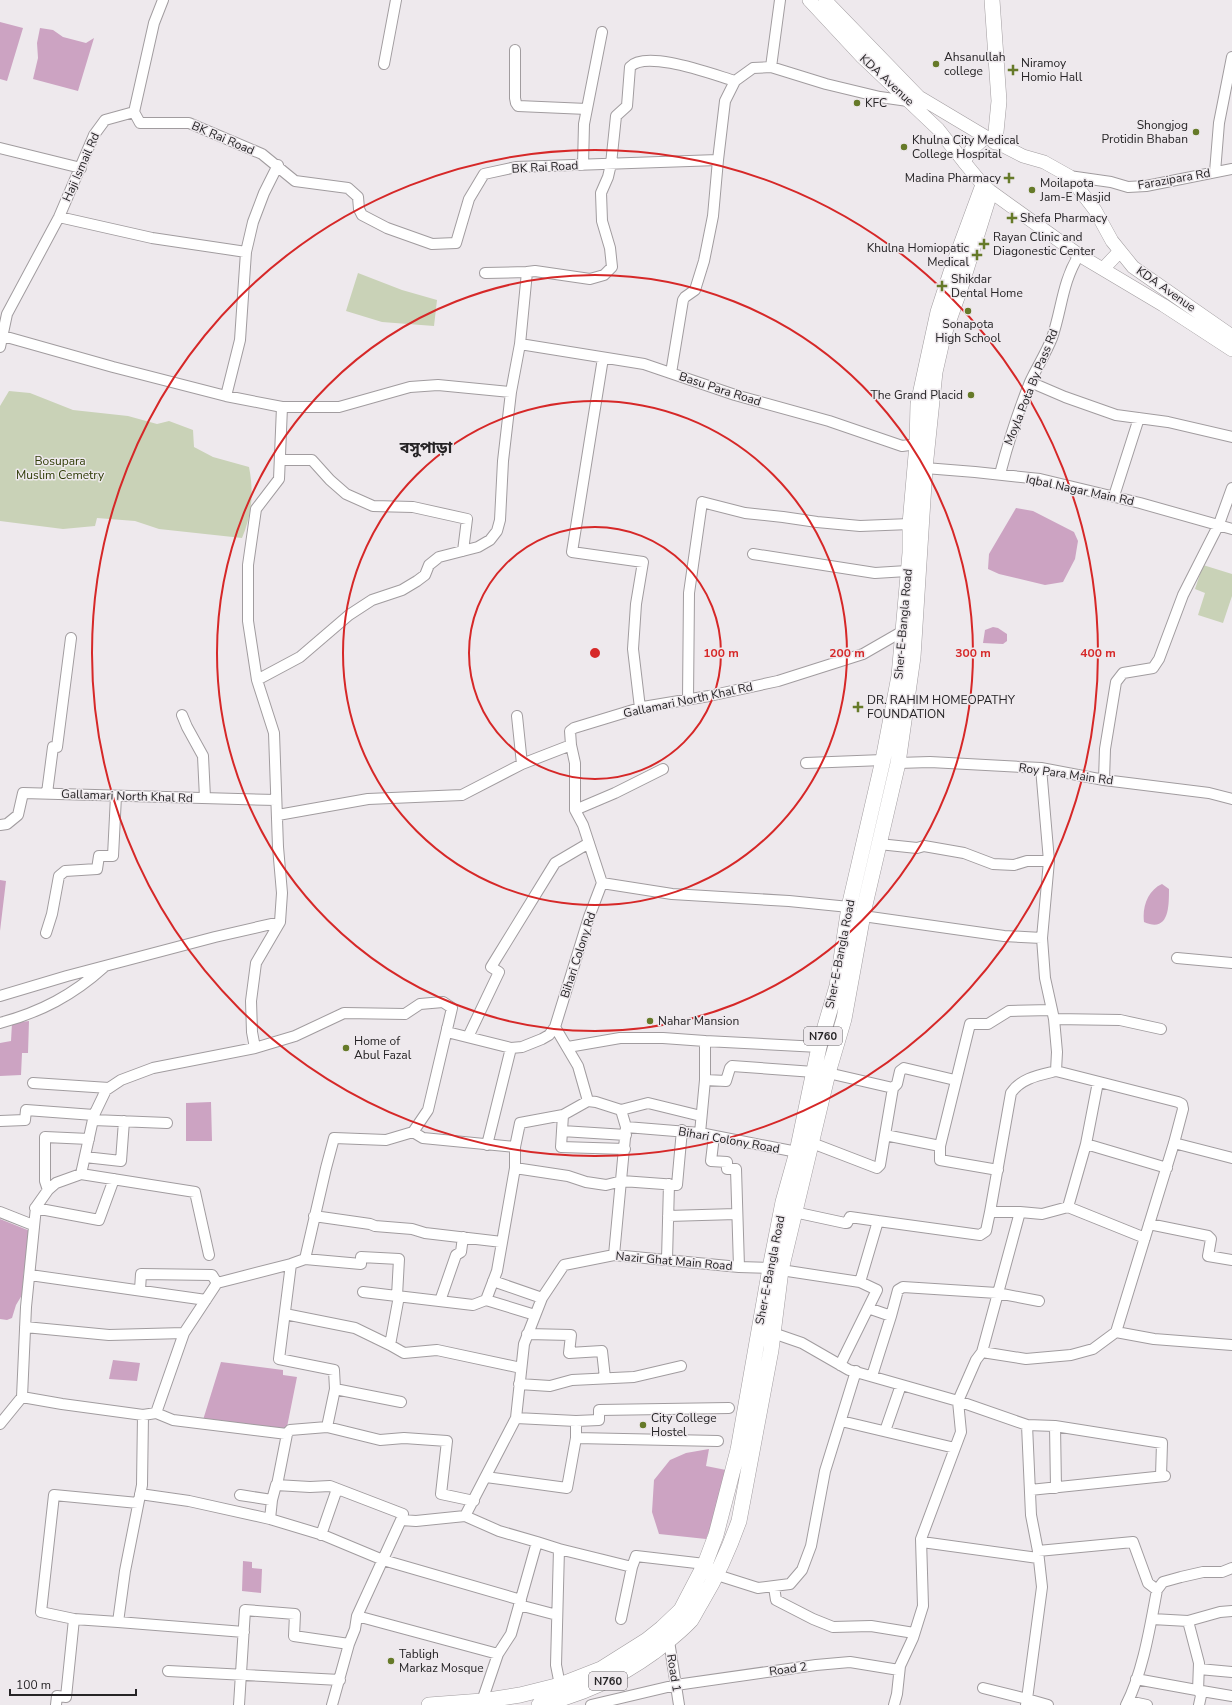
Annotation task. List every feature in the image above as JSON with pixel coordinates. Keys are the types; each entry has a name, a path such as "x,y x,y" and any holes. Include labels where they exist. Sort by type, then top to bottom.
{"highway":[{"path":"991,140 999,101 992,0"},
{"name":"Sher-E-Bangla Road","path":"429,1705 482,1701 520,1695 560,1685 601,1669 617,1668 669,1641 691,1619 717,1575 730,1547 739,1521 755,1348 775,1269 794,1212 812,1143 821,1072 819,1047 879,844 898,763 913,657 911,596 907,571 910,554 910,524 917,444 918,404 938,312 951,272 987,188"},
{"name":"Sher-E-Bangla Road","path":"539,1705 594,1688 681,1610 705,1564 745,1452 771,1350 775,1269 783,1202 821,1072 844,1019 856,924 849,907 883,760 899,676 903,631 911,596 934,372 943,337 961,286 987,188"},
{"path":"755,1348 771,1350"}],"main road":[{"name":"KDA Avenue","path":"809,0 862,57 913,99 987,188 1079,255 1163,305 1232,350"},
{"path":"825,0 913,99"},
{"name":"KDA Avenue","path":"913,99 1022,156 1044,162 1069,176 1095,210 1112,241 1133,267 1232,336"},
{"path":"964,162 971,150 991,140"},
{"path":"1103,269 1120,251"}],"street":[{"path":"134,112 154,23 163,0"},
{"path":"384,64 396,0"},
{"path":"771,66 780,0"},
{"path":"583,165 584,124 602,32"},
{"path":"515,50 515,98 518,106 587,109"},
{"path":"1215,172 1219,123 1232,57"},
{"path":"485,273 535,271 590,279 604,275 612,267 610,248 602,221 601,193 608,177 611,164 616,116 627,106 630,67 634,64 644,62 670,62 735,81"},
{"path":"671,373 683,300 695,290 704,261 713,216 718,160 726,101 735,81 753,68 771,66 826,84 880,97 913,99"},
{"name":"BK Rai Road","path":"134,112 140,123 189,123 262,154 295,181 348,188 358,197 359,209 362,215 387,228 432,244 456,243 469,199 484,174 516,167 718,160"},
{"name":"Haji Ismail Rd","path":"0,347 7,314 59,217 81,168 94,134 105,120 134,112"},
{"path":"0,148 81,168"},
{"path":"226,396 240,340 246,252 252,222 264,193 278,166"},
{"name":"Farazipara Rd","path":"1069,176 1128,186 1146,186 1232,169"},
{"path":"59,217 152,238 246,252"},
{"name":"Moyla Pota By Pass Rd","path":"1000,474 1009,440 1030,382 1052,339 1064,288 1073,264 1079,255"},
{"path":"258,680 300,657 349,614 372,600 402,590 417,582 425,575 429,565 439,557 478,547 490,540 497,531 500,520 503,462 511,392 520,344 527,272"},
{"path":"3,336 113,367 226,396 282,407 339,407 410,388 438,385 511,392"},
{"name":"Basu Para Road","path":"520,344 644,364 735,395 829,421 902,446 917,444"},
{"path":"603,358 572,552 643,562 636,604 633,648 640,708"},
{"path":"1030,382 1065,397 1116,415 1168,422 1232,437"},
{"path":"255,1048 252,1032 251,1001 256,963 280,922 282,893 278,847 274,733 258,680 248,621 248,565 256,509 279,479 282,407"},
{"path":"1114,496 1139,418"},
{"path":"280,460 312,460 330,480 346,494 373,506 412,507 467,519 462,551"},
{"name":"Iqbal Nagar Main Rd","path":"925,468 1040,479 1114,496 1219,524 1232,529"},
{"path":"1104,780 1106,749 1116,682 1123,673 1153,668 1159,659 1183,595 1219,524 1232,488"},
{"path":"688,699 689,593 702,502 745,513 784,516 817,522 860,526 910,524"},
{"path":"753,554 876,573 907,571"},
{"name":"Gallamari North Khal Rd","path":"571,745 570,732 574,728 640,708 778,681 863,654 903,631"},
{"path":"47,794 53,746 57,747 71,638"},
{"path":"182,715 203,756 205,798"},
{"path":"517,716 522,764"},
{"path":"278,816 368,799 462,795 522,764 571,745 574,762 575,810 589,843 602,883 672,894 788,901 849,907"},
{"path":"806,763 883,760"},
{"name":"Roy Para Main Rd","path":"898,763 930,762 1041,768 1104,780 1209,792 1232,799"},
{"path":"1041,768 1049,861 1042,938 1045,978 1053,1014 1057,1052 1056,1071"},
{"path":"575,810 663,769"},
{"name":"Gallamari North Khal Rd","path":"0,825 6,824 18,815 23,793 276,800"},
{"path":"46,933 59,876 65,871 97,869 99,856 113,856 116,796"},
{"path":"468,1037 499,972 492,967 555,863 589,843"},
{"path":"879,844 918,848 924,846 957,852 993,864 1014,865 1027,861 1049,861"},
{"name":"Bihari Colony Rd","path":"555,1028 589,917 602,883"},
{"path":"0,996 105,966 215,937 280,922"},
{"path":"856,924 1042,938"},
{"path":"1177,958 1232,963"},
{"path":"0,1023 19,1018 50,1006 90,980 105,966"},
{"path":"81,1174 94,1117 106,1090 121,1080 153,1068 255,1048 294,1036 344,1013 405,1014 420,1004 443,1002 452,1008 428,1110 413,1132 386,1140 334,1138 314,1216 305,1259"},
{"path":"998,1170 940,1160 940,1146 955,1080 971,1024 990,1024 1009,1011 1120,1020 1161,1029"},
{"path":"447,1028 447,1032 512,1048 531,1044 549,1035 555,1028 568,1047 578,1066 588,1101"},
{"path":"568,1047 620,1038 663,1038 819,1047"},
{"path":"700,1133 705,1080 705,1041"},
{"path":"487,1145 512,1048"},
{"path":"705,1080 726,1081 732,1066 821,1072 893,1088"},
{"path":"812,1143 876,1168 880,1165 893,1088 897,1084 900,1071 904,1068 955,1080"},
{"path":"794,1212 845,1223 847,1223 850,1217 980,1235 986,1231 1011,1093 1015,1086 1026,1080 1056,1071 1182,1104 1183,1109 1167,1168 1116,1332 1093,1349 1071,1355 1026,1359 982,1352"},
{"path":"1068,1207 1086,1144 1098,1082"},
{"path":"33,1083 109,1088"},
{"path":"486,1300 497,1271 515,1168 515,1147 520,1123 563,1115 588,1101 596,1102 620,1110 648,1103 701,1116"},
{"path":"0,1121 25,1120 26,1110 124,1121 167,1123"},
{"path":"614,1255 626,1131 620,1110"},
{"path":"563,1115 561,1147 625,1149"},
{"path":"85,1157 121,1161 124,1121"},
{"path":"515,1168 568,1176 586,1182 606,1185 622,1181 677,1185 682,1130"},
{"name":"Bihari Colony Road","path":"562,1132 682,1130 797,1152"},
{"path":"413,1132 423,1138 515,1147"},
{"path":"885,1135 940,1146"},
{"path":"714,1136 711,1161 727,1162 727,1169 736,1169 736,1214 739,1267"},
{"path":"48,1190 44,1181 45,1137 89,1139"},
{"path":"1174,1143 1232,1158"},
{"path":"1086,1144 1167,1168"},
{"path":"0,1424 22,1396 25,1327 33,1225 36,1208 48,1190 56,1183 81,1174 194,1192 209,1255"},
{"path":"36,1208 99,1220 114,1179"},
{"path":"666,1259 669,1184"},
{"path":"990,1212 1042,1214 1051,1213 1068,1207 1145,1238"},
{"path":"0,1212 33,1225"},
{"path":"894,1705 897,1694 899,1670 923,1606 922,1542 961,1432 958,1401 976,1360 982,1352 1020,1212"},
{"path":"668,1216 736,1214"},
{"path":"314,1216 375,1226 412,1229 425,1234 502,1242"},
{"path":"840,1365 877,1290 860,1282 878,1221"},
{"path":"1149,1224 1208,1236 1211,1239 1208,1256 1232,1260"},
{"path":"440,1301 456,1255 461,1252 463,1237"},
{"name":"Nazir Ghat Main Road","path":"466,1516 516,1418 524,1344 527,1334 542,1298 564,1265 614,1255 775,1269 860,1282"},
{"path":"156,1413 184,1333 217,1283 305,1259 361,1264 361,1257 399,1259 398,1296 390,1345"},
{"path":"291,1264 278,1360 334,1370 335,1389 327,1427"},
{"path":"140,1290 141,1274 212,1275 217,1283"},
{"path":"30,1275 206,1300"},
{"path":"493,1281 542,1298"},
{"path":"872,1376 898,1290 903,1287 997,1293 1039,1300"},
{"path":"363,1292 473,1305 486,1300 535,1315"},
{"path":"868,1308 891,1316"},
{"path":"285,1314 355,1328 404,1353 437,1350 521,1368"},
{"path":"25,1327 109,1335 184,1333"},
{"path":"1116,1332 1154,1339 1232,1345"},
{"path":"773,1333 802,1343 849,1370 958,1401 1027,1425 1055,1426 1162,1443 1163,1476 1030,1490"},
{"path":"527,1334 571,1334 570,1353 602,1351 604,1378"},
{"path":"520,1384 550,1386 572,1380 634,1377 681,1366"},
{"path":"717,1575 758,1588 790,1584 802,1570 811,1546 825,1471 856,1371"},
{"path":"885,1431 901,1385"},
{"path":"335,1389 401,1402"},
{"path":"22,1396 62,1404 144,1415 156,1413 173,1420 287,1434"},
{"path":"516,1418 576,1421 599,1420 599,1410 729,1408"},
{"path":"118,1622 125,1571 142,1485 144,1415"},
{"path":"841,1420 955,1448"},
{"path":"486,1477 566,1488 576,1438 576,1421"},
{"path":"1027,1425 1031,1515 1042,1586 1027,1702"},
{"path":"1055,1426 1056,1488"},
{"path":"270,1519 272,1500 277,1485 287,1434 290,1430 327,1427 380,1440 404,1438 447,1441 441,1494 474,1501"},
{"path":"576,1438 718,1441"},
{"path":"277,1485 310,1487 330,1486 403,1514 357,1616 355,1629 349,1644 332,1705"},
{"path":"321,1535 337,1488"},
{"path":"244,1632 74,1619 41,1612 54,1495 189,1501 270,1519 321,1535 383,1560 520,1602 557,1615"},
{"path":"240,1495 272,1500"},
{"path":"401,1520 416,1521 466,1516 499,1531 559,1549 632,1567"},
{"path":"482,1701 498,1654 511,1634 537,1542"},
{"path":"922,1542 1038,1554 1133,1542 1148,1583 1157,1590"},
{"path":"559,1549 556,1665 560,1685"},
{"path":"621,1619 632,1567 636,1556 705,1564"},
{"path":"1147,1705 1127,1703 1136,1679 1152,1619 1157,1590 1164,1582 1181,1577 1203,1572 1222,1572 1232,1568"},
{"path":"774,1587 776,1600 813,1619 833,1627 871,1626 914,1633"},
{"path":"239,1705 245,1610 295,1614 294,1636 349,1644"},
{"path":"1152,1619 1188,1621 1220,1612 1232,1611"},
{"path":"357,1616 498,1654"},
{"path":"56,1705 57,1696 66,1697 74,1619"},
{"path":"1188,1621 1199,1663 1199,1705"},
{"name":"Road 1","path":"669,1641 679,1705"},
{"name":"Road 2","path":"591,1705 676,1685 816,1665 850,1662 899,1670"},
{"path":"1199,1669 1232,1672"},
{"path":"168,1671 340,1680"},
{"path":"1136,1679 1232,1696"},
{"path":"983,1688 1027,1702 1048,1705"}],"green space":[{"path":"358,273 402,290 437,300 434,326 382,322 346,311"},
{"name":"Bosupara Muslim Cemetry","path":"9,391 30,393 73,410 128,416 157,424 169,421 193,430 194,447 213,457 249,467 252,494 250,512 242,538 159,529 135,521 97,518 95,526 63,529 0,521 0,406"},
{"path":"1203,565 1232,574 1232,596 1223,623 1198,615 1205,593 1195,589"}],"shaded area":[{"path":"0,22 23,28 7,81 0,79"},
{"path":"40,28 53,30 63,37 86,43 94,38 78,91 33,79 38,58 37,43"},
{"path":"1016,508 1033,511 1074,532 1078,541 1075,559 1063,582 1045,585 999,574 988,569 989,554"},
{"path":"993,627 998,628 1007,634 1007,641 1003,644 983,643 985,630"},
{"path":"0,880 6,881 0,931"},
{"path":"1162,884 1169,889 1169,903 1166,916 1163,921 1158,924 1144,922 1144,911 1147,900 1153,890"},
{"path":"29,1021 28,1053 22,1053 21,1075 0,1076 0,1043 11,1041 12,1023"},
{"path":"211,1102 212,1141 186,1141 186,1103"},
{"path":"0,1219 30,1231 28,1262 24,1270 22,1295 16,1305 12,1318 7,1320 0,1319"},
{"path":"113,1360 140,1363 137,1381 109,1379"},
{"path":"221,1362 283,1370 283,1375 297,1377 287,1427 282,1429 203,1420"},
{"path":"709,1449 706,1466 726,1470 722,1499 706,1539 659,1534 652,1512 654,1480 670,1460 686,1453"},
{"path":"243,1561 252,1562 252,1568 262,1569 261,1593 242,1591"}],"place":[{"name":"Ahsanullah college","path":"936,64"},
{"name":"Niramoy Homio Hall","path":"1013,70"},
{"name":"KFC","path":"857,103"},
{"name":"Shongjog Protidin Bhaban","path":"1196,132"},
{"name":"Khulna City Medical College Hospital","path":"904,147"},
{"name":"Madina Pharmacy","path":"1009,178"},
{"name":"Moilapota Jam-E Masjid","path":"1032,190"},
{"name":"Shefa Pharmacy","path":"1012,218"},
{"name":"Rayan Clinic and Diagonestic Center","path":"984,244"},
{"name":"Khulna Homiopatic Medical","path":"977,255"},
{"name":"Shikdar Dental Home","path":"942,286"},
{"name":"Sonapota High School","path":"968,311"},
{"name":"The Grand Placid","path":"971,395"},
{"name":"DR. RAHIM HOMEOPATHY FOUNDATION","path":"858,707"},
{"name":"Nahar Mansion","path":"650,1021"},
{"name":"Home of Abul Fazal","path":"346,1048"},
{"name":"City College Hostel","path":"643,1425"},
{"name":"Tabligh Markaz Mosque","path":"391,1661"}],"district":[{"name":"বসুপাড়া","path":"426,447"}]}
